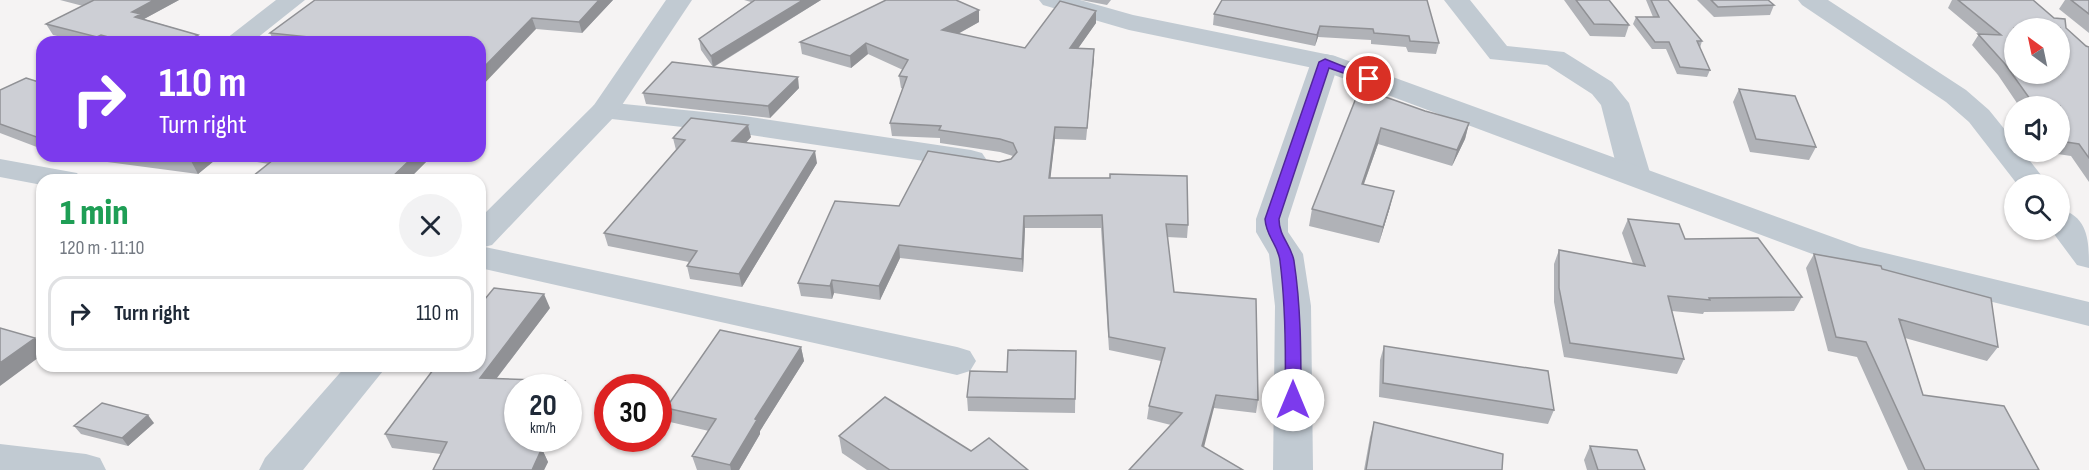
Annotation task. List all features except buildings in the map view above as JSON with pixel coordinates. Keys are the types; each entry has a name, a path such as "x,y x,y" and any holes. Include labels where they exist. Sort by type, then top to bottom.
{"street":[{"path":"243,36 292,0"},
{"path":"486,231 604,111 679,0"},
{"path":"1052,0 1129,22 1325,62 1851,256 2089,314"},
{"path":"1457,0 1499,53 1554,58 1602,88 1615,103 1635,176"},
{"path":"1811,0 1956,96 1979,116 2025,174"},
{"path":"1293,470 1293,306 1286,254 1272,232 1272,219 1325,62"},
{"path":"604,111 744,125 1000,163"},
{"path":"0,168 36,175"},
{"path":"2070,232 2089,257"},
{"path":"486,258 957,361"},
{"path":"279,470 363,372"},
{"path":"0,460 86,470"}],"route":[{"path":"1293,400 1293,306 1286,254 1272,232 1272,219 1325,62 1369,79"}]}
